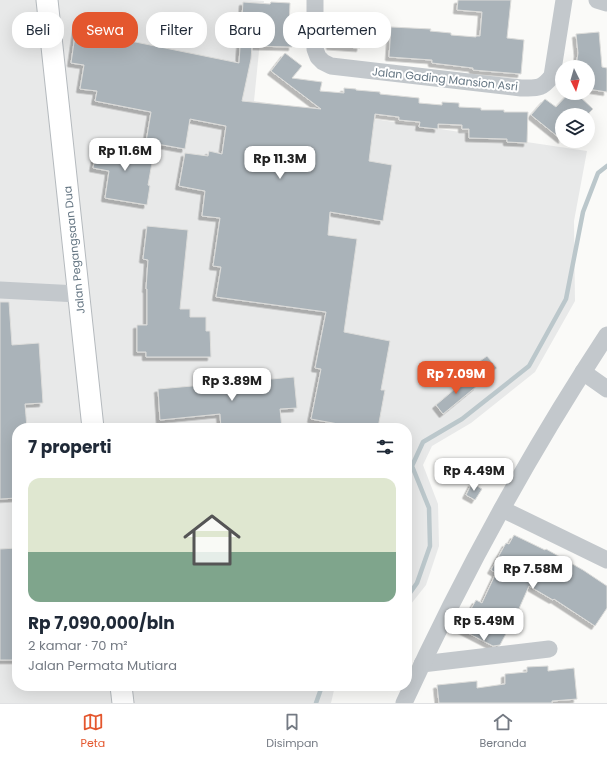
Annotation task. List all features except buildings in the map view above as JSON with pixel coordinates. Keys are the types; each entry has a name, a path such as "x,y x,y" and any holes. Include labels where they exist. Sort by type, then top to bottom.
{"main road":[{"name":"Jalan Pegangsaan Dua","path":"47,0 92,423"},
{"path":"122,691 123,703"}],"street":[{"name":"Jalan Gading Mansion Asri","path":"315,0 315,49 318,57 323,62 331,66 513,87 534,88 541,87 552,76 564,0"},
{"path":"597,0 607,3"},
{"path":"0,290 78,294"},
{"path":"412,686 463,581 502,509 544,435 607,335"},
{"path":"583,372 607,389"},
{"path":"502,509 607,560"},
{"path":"422,664 549,649"},
{"path":"404,703 410,691"}],"shaded area":[{"path":"0,0 264,1 263,12 215,12 215,48 259,48 254,101 555,146 555,148 587,151 574,221 575,301 535,372 471,423 432,446 423,465 438,504 439,546 426,585 412,603 412,423 12,423 12,691 334,691 331,703 0,703"}],"waterway":[{"path":"412,466 423,442 462,419 529,366 566,299 583,212 598,173 607,166"},
{"path":"412,466 429,508 430,546 417,583 412,590"},
{"path":"316,703 320,691"}]}
